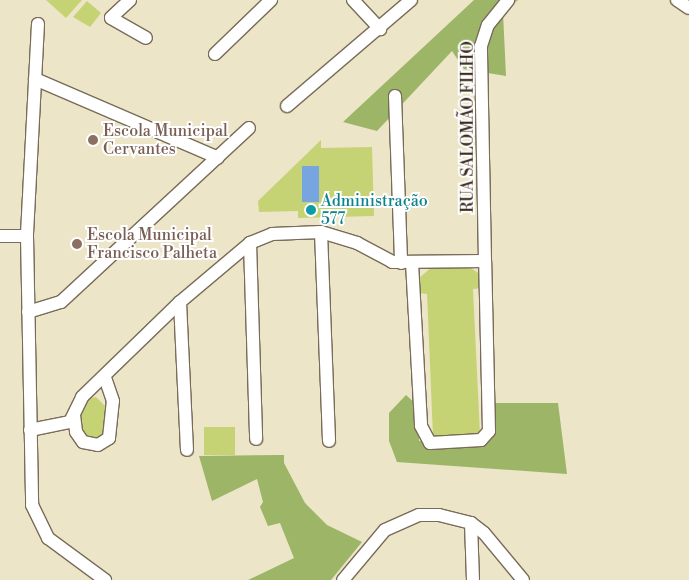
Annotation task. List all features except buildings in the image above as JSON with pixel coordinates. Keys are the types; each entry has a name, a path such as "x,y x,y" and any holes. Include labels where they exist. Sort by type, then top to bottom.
{"street":[{"path":"130,0 111,18 146,38"},
{"path":"215,54 271,0"},
{"path":"353,0 380,29"},
{"path":"287,106 380,29 411,0"},
{"name":"RUA SALOMÃO FILHO","path":"395,96 421,426 430,443 480,440 489,431 481,46 488,25 508,0"},
{"path":"677,0 689,8"},
{"path":"38,24 27,236 32,505 48,538 105,580"},
{"path":"35,79 218,158"},
{"path":"28,312 61,302 249,128"},
{"path":"30,430 59,426 74,415 82,397 105,378 180,302 250,243 284,232 321,232 407,263 485,261"},
{"path":"321,232 329,442"},
{"path":"0,236 27,236"},
{"path":"250,243 256,439"},
{"path":"180,302 187,450"},
{"path":"59,426 92,445 103,443 110,435 113,401 105,378"},
{"path":"74,415 77,436"},
{"path":"343,580 385,530 399,522 439,515 471,523 498,545 523,580"},
{"path":"471,523 473,580"}],"green space":[{"path":"46,0 82,0 66,18"},
{"path":"474,0 518,0 503,13 506,76 464,69 452,51 377,131 343,122"},
{"path":"87,1 101,13 90,27 73,17"},
{"path":"321,140 321,148 372,147 374,216 298,218 298,211 259,212 258,201"},
{"path":"433,266 468,266 481,275 482,288 473,289 480,434 433,436 427,294 418,293 418,279"},
{"path":"406,395 418,406 419,441 480,440 489,403 558,403 567,474 397,462 389,441 389,413"},
{"path":"96,397 107,408 105,434 96,439 84,436 81,428 81,411 87,399"},
{"path":"204,427 235,427 235,455 204,455"},
{"path":"284,455 284,463 305,503 327,525 362,542 331,580 248,580 294,558 280,523 268,526 260,507 263,502 257,479 212,501 199,456"}],"water":[{"path":"302,166 319,166 319,202 302,202"}],"place":[{"name":"Escola Municipal Cervantes","path":"93,140"},
{"name":"Administração 577","path":"311,210"},
{"name":"Escola Municipal Francisco Palheta","path":"77,244"}]}
